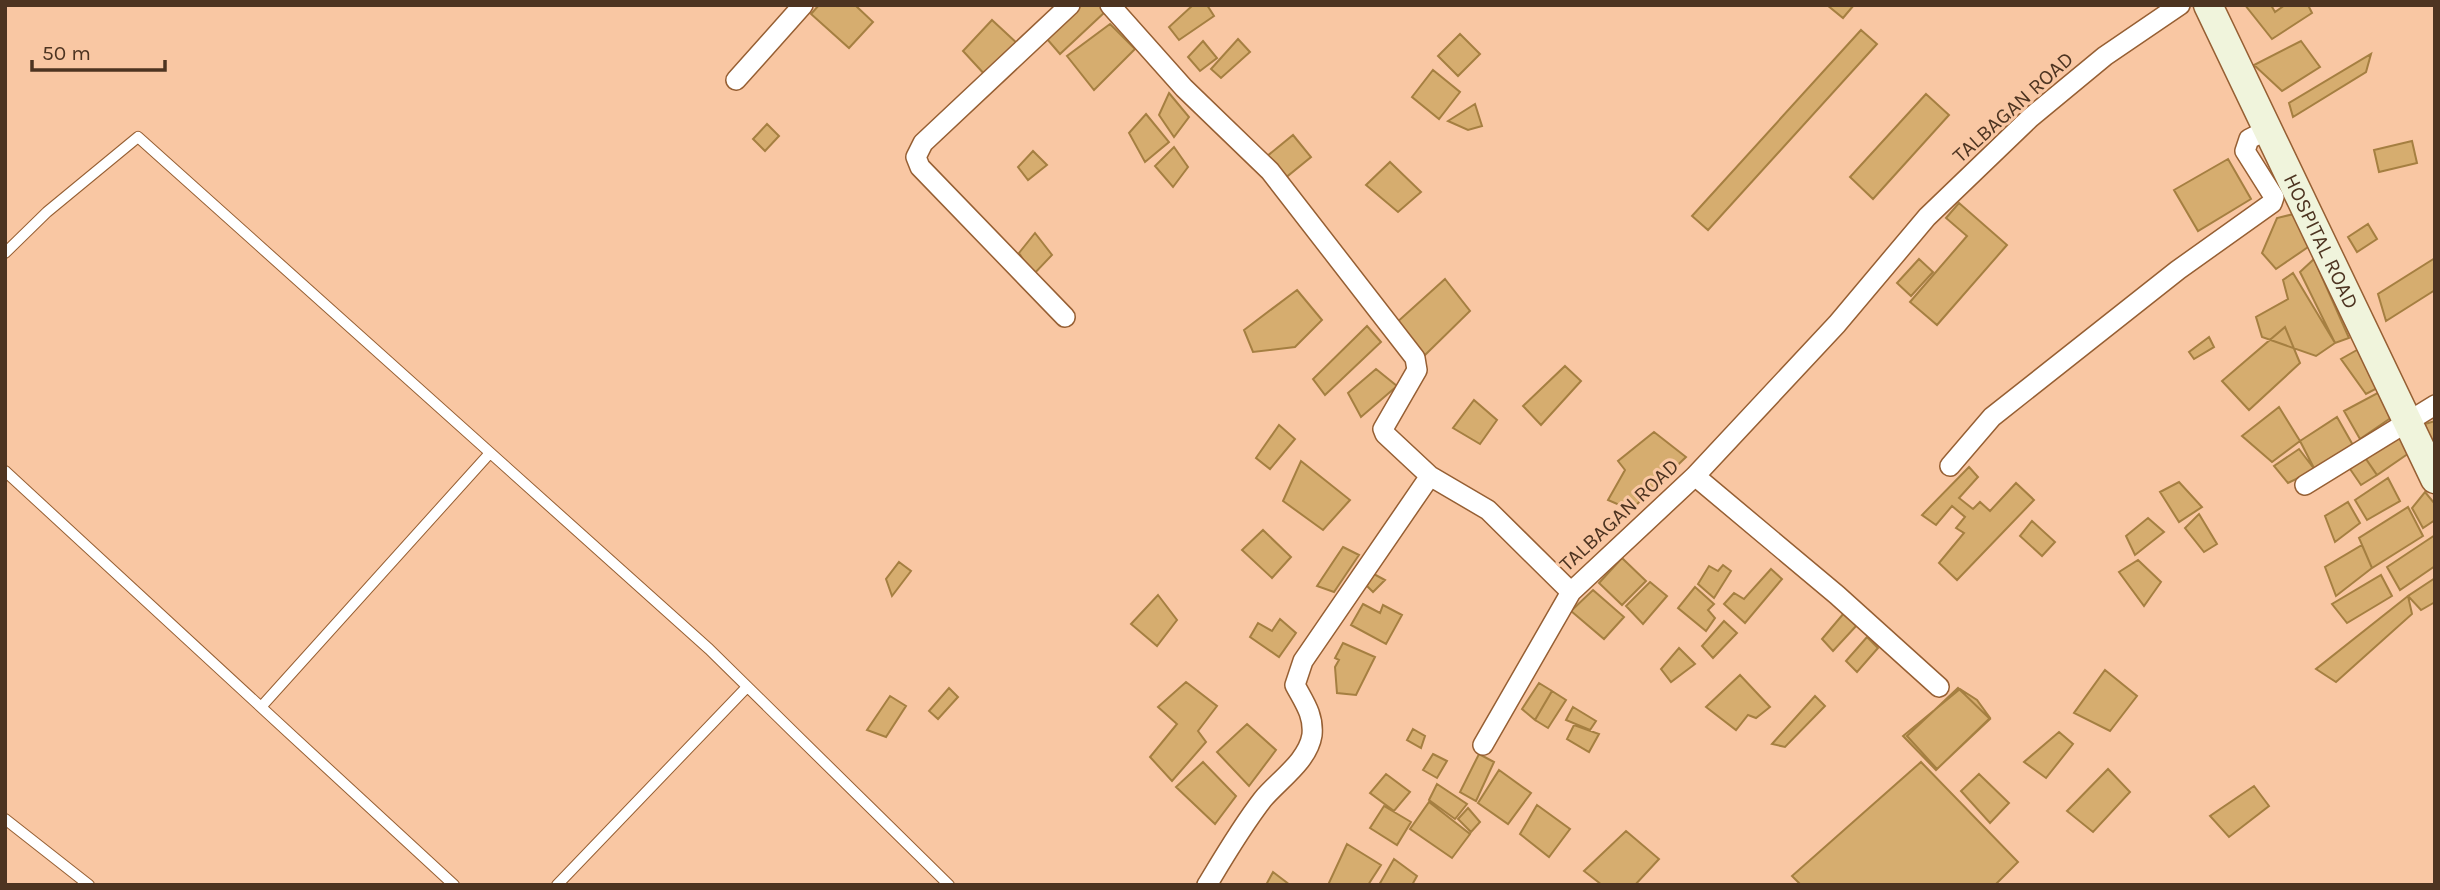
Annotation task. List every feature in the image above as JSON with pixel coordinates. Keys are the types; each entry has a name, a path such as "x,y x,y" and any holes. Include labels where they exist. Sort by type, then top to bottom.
{"main road":[{"name":"HOSPITAL ROAD","path":"2208,5 2435,479"}],"street":[{"path":"736,80 803,5"},
{"path":"1065,317 920,167 916,157 923,143 1070,5"},
{"name":"TALBAGAN ROAD","path":"1110,5 1184,88 1270,171 1415,358 1415,374 1383,429 1385,434 1430,475 1488,510 1571,592 1695,476 1837,324 1927,217 2064,88 2105,56 2180,5"},
{"path":"1950,466 1992,417 2178,270 2272,203 2274,197 2245,151 2249,139 2269,130"},
{"path":"2305,485 2435,405"},
{"path":"1207,885 1257,808 1303,756 1311,738 1312,722 1295,685 1303,661 1430,475"},
{"path":"1695,476 1838,595 1939,687"},
{"path":"1483,745 1571,592"}],"lane":[{"path":"5,253 47,212 138,138 747,687 948,885"},
{"path":"261,707 489,453"},
{"path":"5,471 454,885"},
{"path":"557,885 747,687"},
{"path":"5,819 89,885"}],"building":[{"path":"819,5 855,5 873,22 849,48 811,14"},
{"path":"1080,5 1104,5 1107,10 1060,54 1047,39"},
{"path":"1193,5 1207,5 1214,16 1179,40 1169,27"},
{"path":"1827,5 1854,5 1843,18"},
{"path":"2245,5 2271,5 2275,12 2285,5 2308,5 2312,13 2272,39"},
{"path":"992,20 1020,46 987,77 963,51"},
{"path":"1110,24 1135,49 1094,90 1067,56"},
{"path":"1861,30 1877,44 1708,230 1692,216"},
{"path":"1460,34 1480,54 1458,76 1438,56"},
{"path":"1238,39 1250,52 1221,78 1211,69"},
{"path":"1203,41 1217,58 1200,71 1188,57"},
{"path":"2301,41 2320,67 2282,91 2254,65"},
{"path":"2371,54 2366,72 2293,117 2289,103"},
{"path":"1433,70 1460,92 1439,119 1412,97"},
{"path":"1169,93 1189,117 1174,137 1159,115"},
{"path":"1926,94 1949,115 1873,199 1850,177"},
{"path":"1475,104 1482,126 1468,130 1448,121"},
{"path":"1146,114 1169,142 1145,162 1129,133"},
{"path":"767,124 779,136 765,151 753,139"},
{"path":"1293,135 1311,157 1284,179 1266,157"},
{"path":"2412,141 2417,163 2379,172 2374,150"},
{"path":"1174,147 1188,167 1173,187 1155,166"},
{"path":"1033,151 1047,165 1028,180 1018,167"},
{"path":"2228,159 2251,199 2198,231 2174,190"},
{"path":"1390,162 1421,192 1398,212 1366,185"},
{"path":"1959,203 2007,245 1937,325 1910,302 1967,236 1946,218"},
{"path":"2298,213 2314,243 2276,269 2262,253 2277,218"},
{"path":"2368,224 2377,239 2357,252 2348,237"},
{"path":"1035,233 1052,255 1033,275 1019,253"},
{"path":"2435,258 2435,290 2386,321 2378,294"},
{"path":"1919,259 1933,272 1911,296 1897,283"},
{"path":"2314,259 2349,338 2335,343 2300,272"},
{"path":"2293,273 2335,343 2316,356 2262,337 2256,317 2288,299 2283,280"},
{"path":"1445,279 1470,311 1423,357 1395,324"},
{"path":"1297,290 1322,320 1295,347 1253,352 1244,330"},
{"path":"1367,326 1381,342 1325,395 1313,379"},
{"path":"2285,327 2300,363 2249,410 2222,381"},
{"path":"2209,337 2214,347 2194,359 2189,352"},
{"path":"2364,346 2385,384 2366,394 2341,359"},
{"path":"1565,366 1581,381 1541,425 1523,406"},
{"path":"1376,369 1397,386 1361,417 1348,393"},
{"path":"2385,389 2398,413 2360,439 2344,411"},
{"path":"1474,400 1497,420 1480,444 1453,428"},
{"path":"2279,407 2300,441 2272,462 2242,436"},
{"path":"2337,417 2354,447 2315,470 2300,441"},
{"path":"2435,421 2435,452 2425,424"},
{"path":"1279,425 1295,439 1270,469 1256,458"},
{"path":"2406,429 2415,449 2377,475 2364,456"},
{"path":"1654,432 1686,457 1631,510 1608,500 1625,470 1618,461"},
{"path":"2299,449 2315,470 2288,483 2274,466"},
{"path":"2364,456 2377,475 2361,485 2350,469"},
{"path":"1301,461 1350,500 1323,530 1283,501"},
{"path":"1969,467 1978,477 1959,498 1973,509 1980,502 1990,511 2016,483 2034,500 1957,580 1939,563 1964,533 1956,528 1965,517 1952,506 1936,525 1922,515"},
{"path":"2388,478 2400,501 2367,520 2355,500"},
{"path":"2179,482 2202,507 2179,522 2160,492"},
{"path":"2425,492 2435,504 2435,520 2423,528 2412,508"},
{"path":"2348,502 2360,523 2335,542 2325,516"},
{"path":"2408,507 2423,536 2372,568 2359,538"},
{"path":"2199,514 2217,544 2204,552 2185,528"},
{"path":"2148,518 2164,532 2135,555 2126,536"},
{"path":"2032,521 2055,542 2042,556 2020,536"},
{"path":"1263,530 1291,557 1272,578 1242,550"},
{"path":"2435,535 2435,566 2400,590 2387,567"},
{"path":"2362,545 2372,568 2336,596 2325,567"},
{"path":"1343,547 1359,555 1334,592 1317,586"},
{"path":"1622,558 1646,581 1622,605 1599,583"},
{"path":"2138,560 2161,582 2144,606 2119,572"},
{"path":"899,562 911,571 892,596 886,579"},
{"path":"1723,565 1731,571 1714,598 1698,584 1709,566 1718,571"},
{"path":"1771,569 1782,579 1745,623 1724,604 1734,593 1744,599"},
{"path":"1372,573 1385,580 1373,592 1367,586"},
{"path":"2381,575 2392,596 2347,623 2332,604"},
{"path":"2435,578 2435,602 2421,610 2408,596"},
{"path":"1650,582 1667,596 1643,624 1626,606"},
{"path":"1695,587 1714,604 1708,610 1715,618 1706,631 1678,608"},
{"path":"1593,590 1624,617 1604,639 1571,611"},
{"path":"1158,595 1177,620 1157,646 1131,624"},
{"path":"2408,596 2412,614 2336,682 2316,669"},
{"path":"1363,604 1380,613 1383,605 1402,615 1386,644 1351,625"},
{"path":"1844,613 1857,625 1833,651 1822,639"},
{"path":"1280,619 1296,633 1279,657 1250,637 1258,623 1272,631"},
{"path":"1724,621 1737,633 1713,658 1702,646"},
{"path":"1867,637 1878,648 1857,672 1846,661"},
{"path":"1343,643 1375,657 1356,695 1337,693 1335,667 1339,660 1335,658"},
{"path":"1679,648 1695,664 1671,682 1661,669"},
{"path":"2105,670 2137,696 2110,731 2074,713"},
{"path":"1740,675 1770,707 1756,718 1748,715 1736,730 1706,707"},
{"path":"1186,682 1217,706 1198,731 1206,742 1172,781 1150,757 1177,724 1158,707"},
{"path":"1539,683 1552,691 1535,720 1522,709"},
{"path":"949,688 958,697 938,719 929,711"},
{"path":"1958,688 1990,719 1937,769 1907,736"},
{"path":"1960,689 1977,700 1990,718 1936,770 1903,736"},
{"path":"1552,691 1566,700 1548,728 1535,720"},
{"path":"890,696 906,706 886,737 867,730"},
{"path":"1815,696 1825,706 1785,747 1772,744"},
{"path":"1573,707 1596,721 1590,730 1566,720"},
{"path":"1247,724 1276,750 1249,786 1217,752"},
{"path":"1574,725 1599,734 1589,752 1567,739"},
{"path":"1413,729 1425,736 1421,748 1407,740"},
{"path":"2059,732 2073,744 2046,778 2024,762"},
{"path":"1433,754 1447,761 1437,778 1423,770"},
{"path":"1479,754 1494,762 1476,801 1460,792"},
{"path":"1203,762 1236,796 1215,824 1176,787"},
{"path":"1921,762 2018,862 1995,885 1801,885 1792,876"},
{"path":"2108,769 2130,792 2093,832 2067,811"},
{"path":"1499,770 1531,793 1508,824 1478,803"},
{"path":"1386,774 1410,792 1394,811 1370,793"},
{"path":"1979,774 2009,803 1990,823 1961,791"},
{"path":"1437,784 1467,804 1455,819 1429,800"},
{"path":"2254,786 2269,806 2229,837 2210,816"},
{"path":"1429,802 1470,834 1452,858 1410,829"},
{"path":"1537,805 1570,829 1549,857 1520,834"},
{"path":"1384,806 1411,822 1397,845 1370,828"},
{"path":"1468,808 1480,822 1471,832 1458,819"},
{"path":"1626,831 1659,859 1635,885 1602,885 1584,871"},
{"path":"1347,844 1381,865 1368,885 1328,885"},
{"path":"1394,859 1417,876 1412,885 1379,885"},
{"path":"1273,872 1290,885 1266,885"}]}
